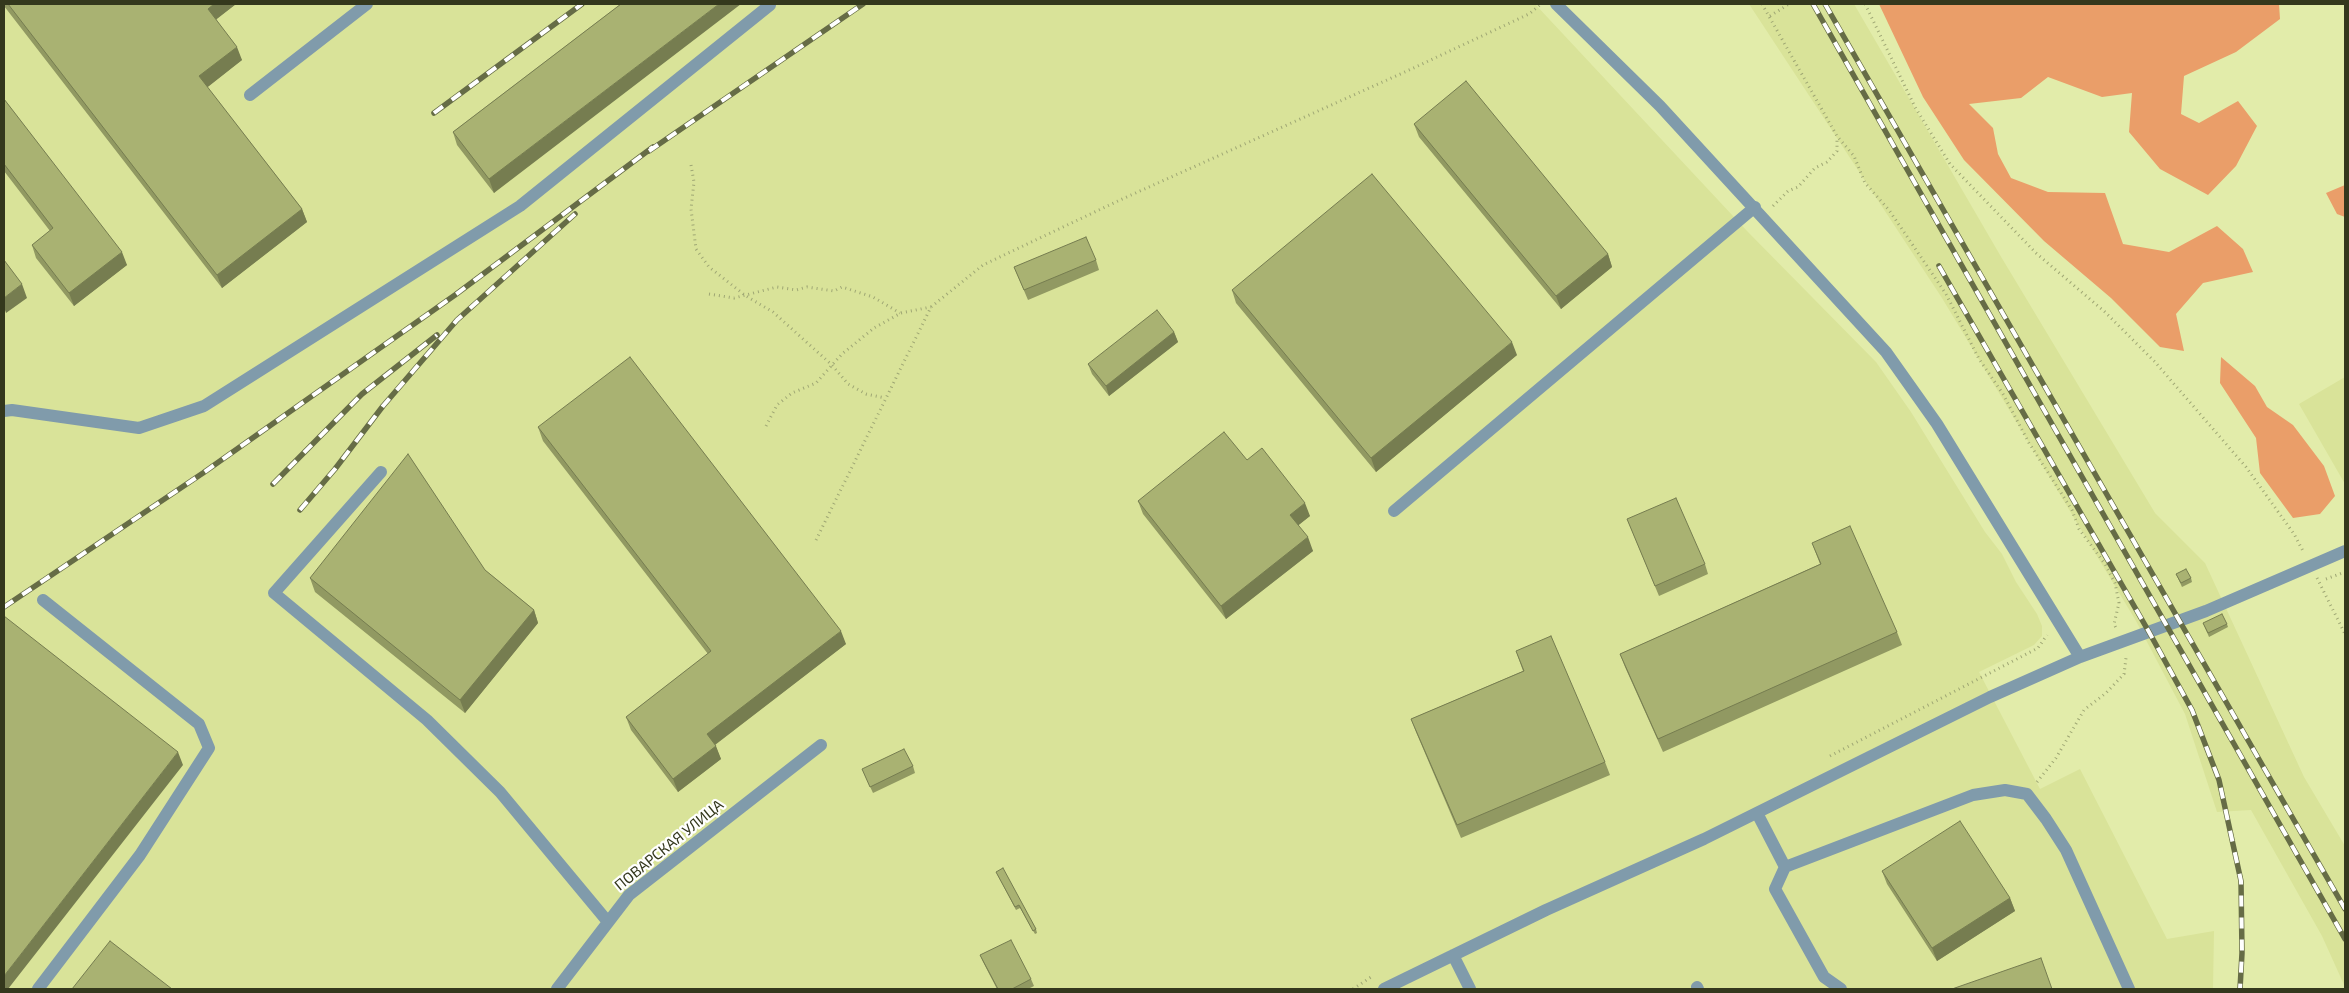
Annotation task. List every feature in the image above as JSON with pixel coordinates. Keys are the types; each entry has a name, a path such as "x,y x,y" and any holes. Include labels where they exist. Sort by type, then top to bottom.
{"street":[{"path":"250,94 367,4"},
{"path":"1556,4 1660,106 1755,207 1886,352 1937,424 2080,656"},
{"path":"4,411 12,410 139,428 204,406 520,206 770,5"},
{"path":"1394,511 1755,207"},
{"path":"381,472 274,593 440,733 500,792 608,922"},
{"path":"1384,989 1452,955 1757,813 1990,697 2080,656 2206,611 2345,551"},
{"path":"38,989 140,856 209,748 199,724 43,600"},
{"name":"ПОВАРСКАЯ УЛИЦА","path":"557,989 629,895 821,745"},
{"path":"1841,989 1824,977 1775,889 1785,867 1973,795 2005,790 2027,794 2066,850 2129,989"},
{"path":"1757,813 1785,867"},
{"path":"1452,955 1470,989"}],"path":[{"path":"816,540 931,307 983,265 1120,200 1529,14 1541,4"},
{"path":"1762,4 1838,136 1854,156 1865,183 1889,210 1946,294 1978,359 2003,394 2029,443 2072,510 2079,529 2105,564 2114,583 2118,603 2114,624 2126,659 2124,674 2106,693 2084,710 2056,758 2027,794"},
{"path":"1770,16 1789,4"},
{"path":"1865,4 1915,107 1950,164 2036,253 2105,312 2155,362 2246,467 2301,548"},
{"path":"1774,207 1788,192 1798,187 1815,168 1827,162 1838,151 1838,136"},
{"path":"691,165 694,182 691,209 696,249 709,267 746,296 773,312 832,366 848,384 866,394 885,398"},
{"path":"709,294 734,298 777,287 796,290 807,287 834,291 842,287 873,297 900,313"},
{"path":"766,426 777,405 792,393 816,383 842,354 874,328 900,313 931,307"},
{"path":"2345,572 2318,582 2345,634"},
{"path":"1822,760 2038,648 2047,638 2047,632"},
{"path":"1353,989 1374,975"}],"shaded area":[{"path":"4,4 1535,4 1747,231 1876,362 1911,412 1985,532 2002,554 2042,626 2042,636 2034,645 1979,672 2040,789 2080,769 2167,939 2214,931 2213,989 4,989"},
{"path":"1749,4 1854,4 2000,255 2155,513 2205,563 2304,777 2345,846 2345,987 2322,936 2251,810 2217,812 2185,714 2136,621 1942,298"},
{"path":"1879,4 2279,4 2280,19 2236,52 2184,76 2181,114 2199,123 2238,101 2257,126 2236,166 2208,195 2160,169 2129,132 2132,93 2102,97 2048,77 2021,98 1969,104 1993,128 1998,154 2011,178 2048,192 2105,193 2123,244 2169,252 2217,226 2243,249 2253,272 2203,283 2176,314 2184,351 2160,347 2111,298 2044,241 1964,160 1923,97"},
{"path":"2345,185 2345,217 2337,214 2326,193"},
{"path":"2221,357 2255,386 2267,407 2293,425 2324,466 2335,496 2320,514 2293,518 2260,473 2256,438 2220,383"},
{"path":"2345,377 2345,484 2299,404"}],"building":[{"path":"8,4 214,4 208,9 237,47 199,76 302,209 217,275"},
{"path":"621,4 719,4 489,179 453,132"},
{"path":"1466,81 1608,254 1556,296 1414,124"},
{"path":"4,99 122,252 69,293 32,245 53,228 4,164"},
{"path":"1372,174 1512,342 1371,458 1232,290"},
{"path":"1086,237 1096,260 1024,290 1014,267"},
{"path":"4,260 22,284 4,298"},
{"path":"1157,310 1174,332 1106,386 1088,364"},
{"path":"630,357 841,631 707,734 716,746 673,779 626,717 711,651 538,427"},
{"path":"1224,432 1247,460 1262,448 1305,503 1290,515 1308,537 1221,606 1138,501"},
{"path":"408,454 485,570 534,610 460,700 310,578"},
{"path":"1676,498 1705,564 1655,586 1627,519"},
{"path":"1850,526 1897,632 1658,739 1620,654 1821,564 1812,543"},
{"path":"2186,569 2191,578 2181,583 2176,574"},
{"path":"2222,614 2227,624 2208,633 2203,623"},
{"path":"4,616 178,752 4,976"},
{"path":"1551,636 1605,762 1457,825 1411,719 1524,671 1516,651"},
{"path":"904,749 913,766 870,787 862,769"},
{"path":"1960,821 2010,898 1932,948 1882,871"},
{"path":"1003,868 1036,929 1033,931 1019,905 1015,907 996,872"},
{"path":"1011,940 1031,979 1012,989 998,989 980,955"},
{"path":"110,941 172,989 72,989"},
{"path":"2041,958 2052,989 1952,989"}],"railway":[{"path":"434,113 582,4"},
{"path":"649,151 863,4"},
{"path":"1813,4 2345,939"},
{"path":"1825,4 2345,909"},
{"path":"4,607 203,473 455,295 653,147"},
{"path":"300,510 335,469 383,406 457,320 575,214"},
{"path":"1939,266 2192,710 2219,780 2241,881 2242,953 2240,989"},
{"path":"273,484 362,394 437,335"}]}
